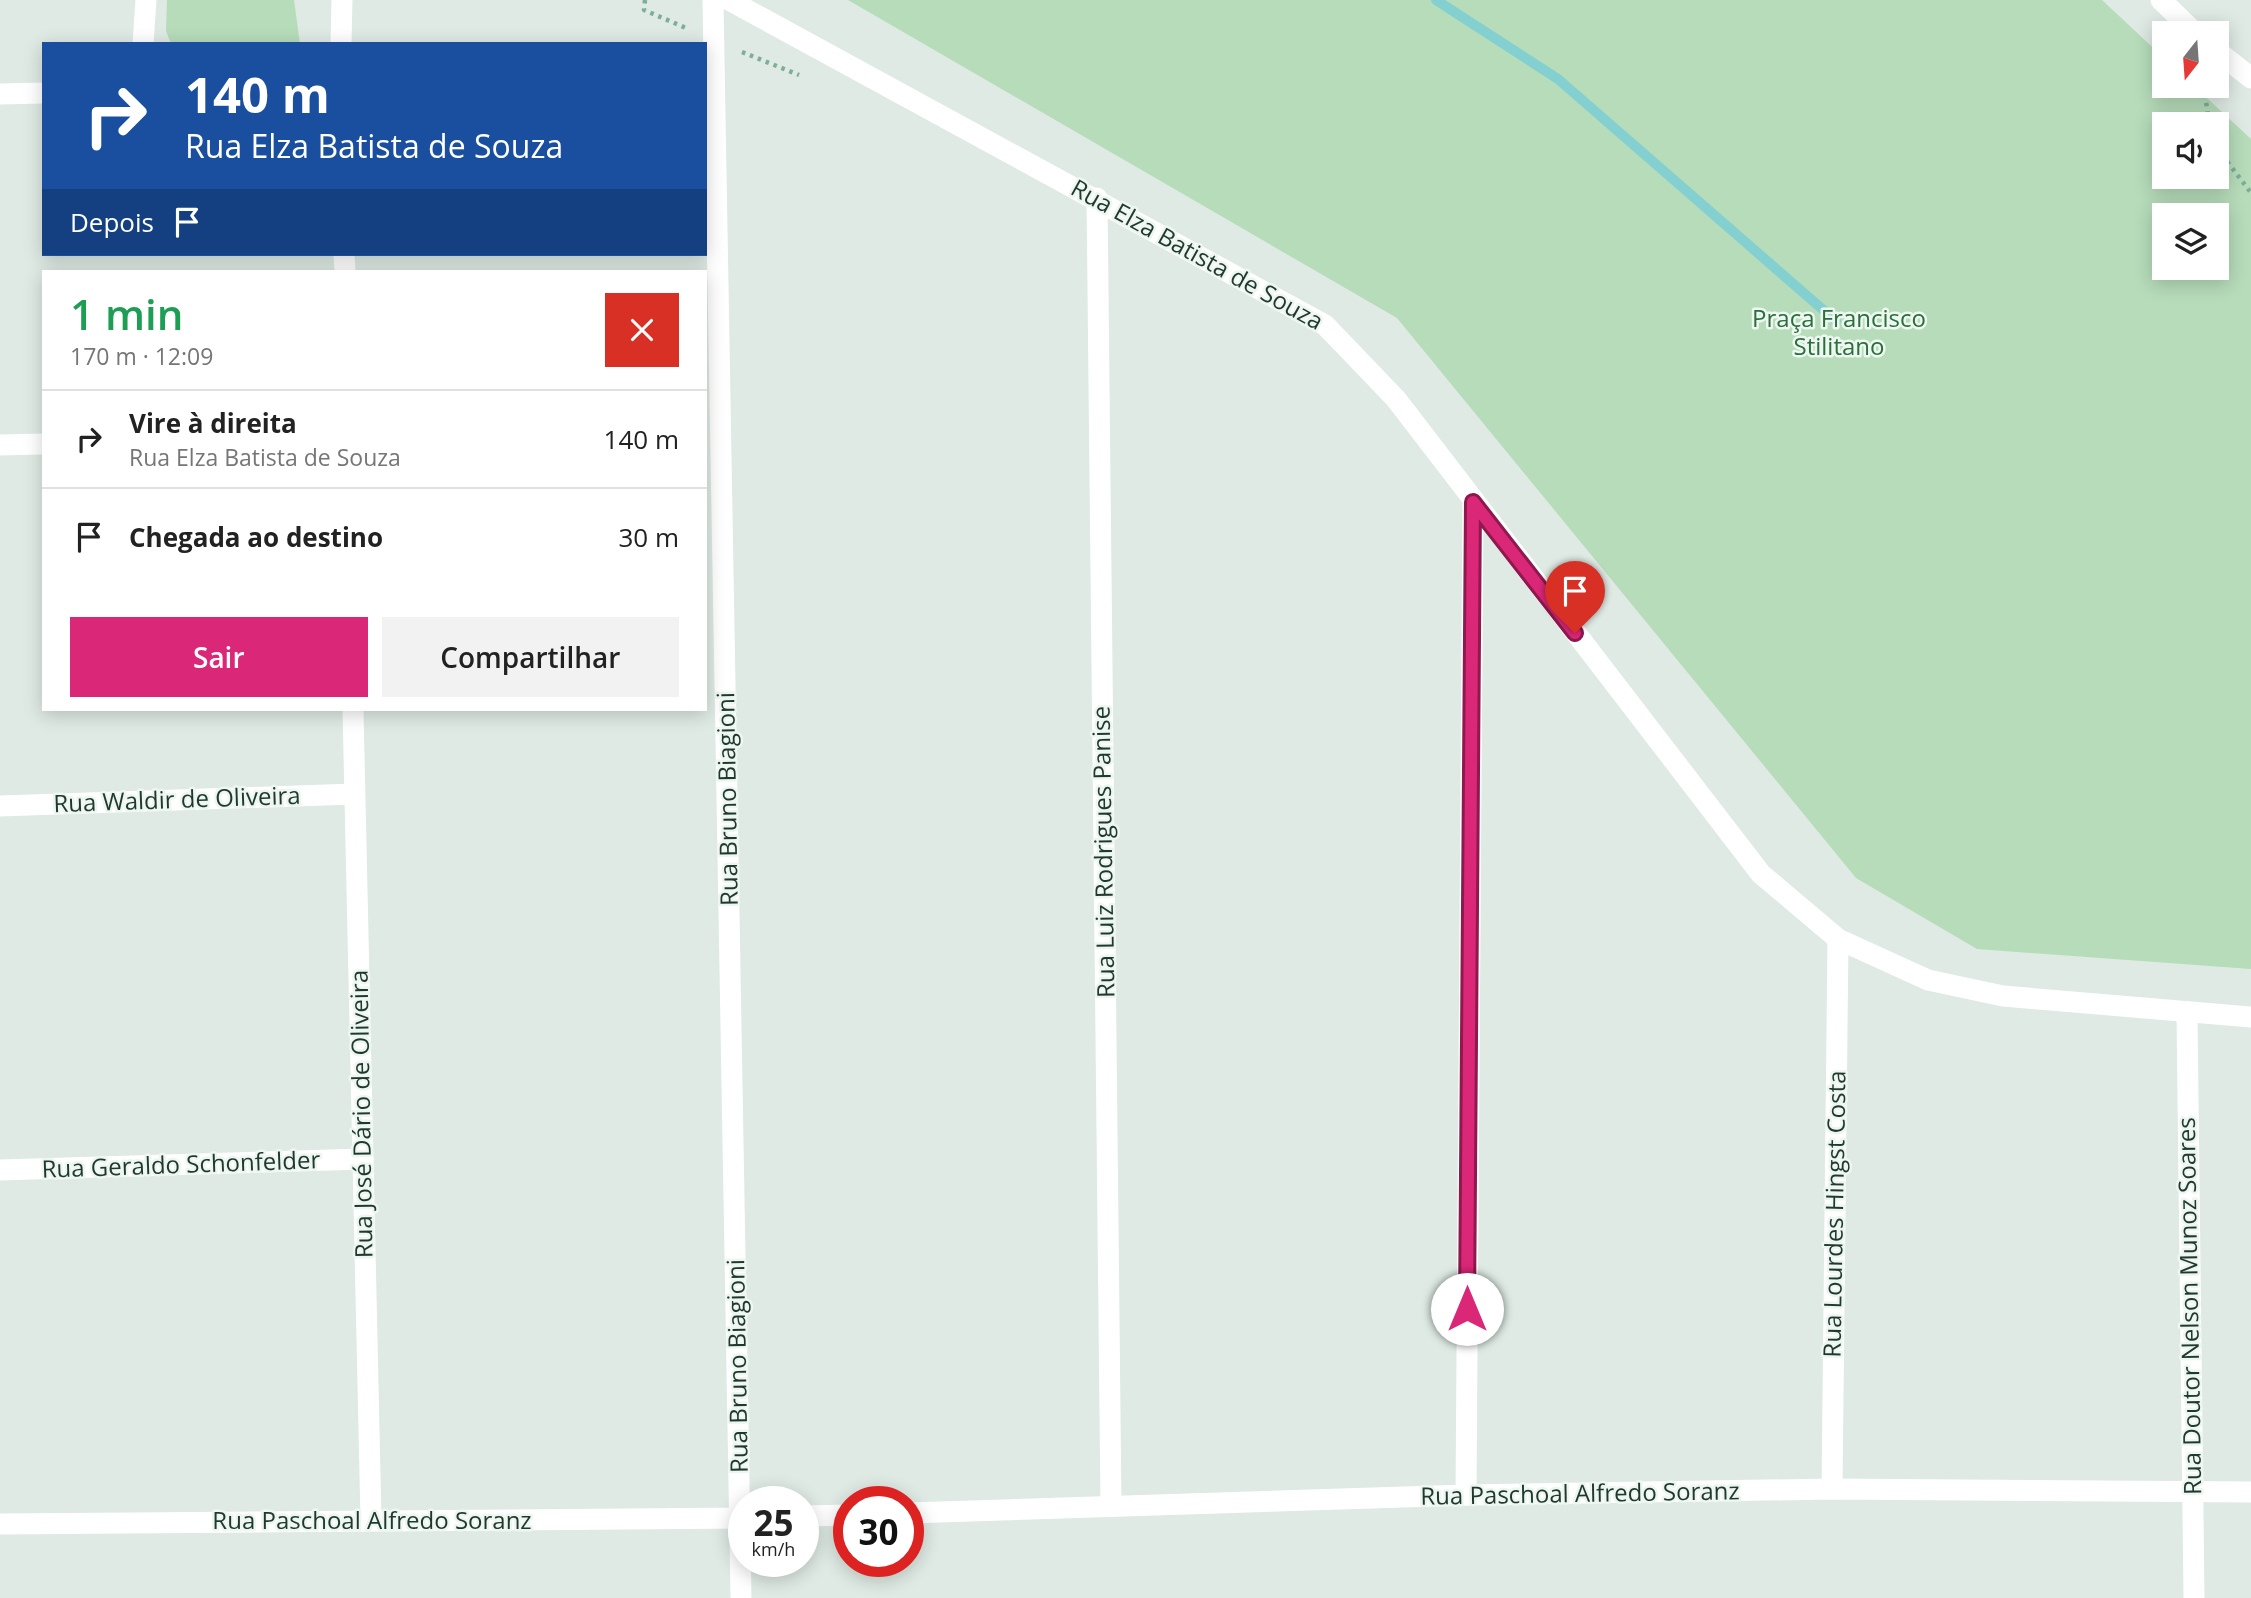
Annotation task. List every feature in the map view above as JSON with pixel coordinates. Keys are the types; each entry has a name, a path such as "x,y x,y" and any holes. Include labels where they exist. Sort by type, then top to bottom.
{"street":[{"path":"143,42 146,0"},
{"path":"341,42 342,0"},
{"name":"Rua Bruno Biagioni","path":"713,0 741,1486"},
{"name":"Rua Elza Batista de Souza","path":"729,0 1097,198 1325,325 1396,398 1473,502 1761,874 1838,939 1928,980 2003,996 2187,1014 2251,1017"},
{"path":"2161,0 2183,21"},
{"path":"2230,61 2251,78"},
{"path":"0,94 42,93"},
{"name":"Rua Luiz Rodrigues Panise","path":"1097,198 1111,1506"},
{"path":"0,445 42,444"},
{"path":"1466,1495 1473,502"},
{"name":"Rua José Dário de Oliveira","path":"353,711 371,1520"},
{"name":"Rua Waldir de Oliveira","path":"0,806 354,794"},
{"name":"Rua Lourdes Hingst Costa","path":"1832,1489 1838,939"},
{"name":"Rua Doutor Nelson Munoz Soares","path":"2187,1014 2194,1598"},
{"name":"Rua Geraldo Schonfelder","path":"0,1170 363,1159"},
{"name":"Rua Paschoal Alfredo Soranz","path":"924,1512 1466,1495 1832,1489 2251,1492"},
{"name":"Rua Paschoal Alfredo Soranz","path":"0,1524 728,1519"},
{"name":"Rua Bruno Biagioni","path":"741,1577 741,1598"}],"path":[{"path":"2229,164 2251,193"}],"green space":[{"path":"167,0 294,0 300,42 170,42 166,31"},
{"name":"Praça Francisco Stilitano","path":"848,0 2102,0 2152,47 2152,98 2207,98 2222,112 2152,112 2152,189 2229,189 2229,119 2251,139 2251,969 1977,949 1856,878 1397,318"}],"waterway":[{"path":"1436,0 1558,79 1836,321"}],"route":[{"path":"1467,1309 1473,502 1575,633"}]}
